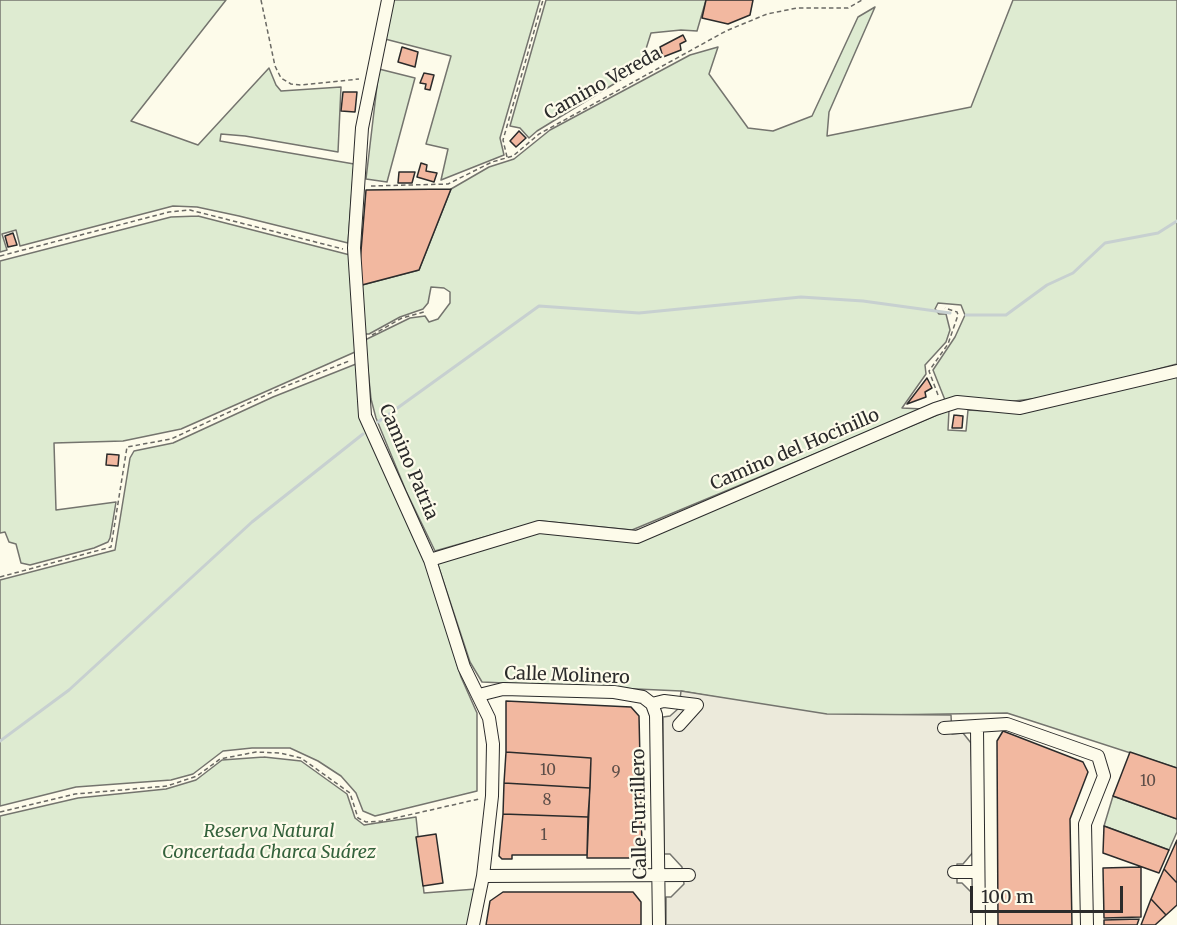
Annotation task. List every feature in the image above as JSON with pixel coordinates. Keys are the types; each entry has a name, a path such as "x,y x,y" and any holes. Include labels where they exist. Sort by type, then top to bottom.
{"street":[{"name":"Camino Patria","path":"388,0 362,128 354,252 365,416 430,560 464,667 489,718 493,744 492,796 483,876 473,925"},
{"name":"Camino del Hocinillo","path":"430,560 539,527 637,537 957,402 1020,408 1177,371"},
{"name":"Calle Molinero","path":"479,695 503,689 614,692 643,697 652,704"},
{"path":"652,704 664,701 697,705 679,725"},
{"name":"Calle Turrillero","path":"652,704 656,715 659,925"},
{"path":"944,728 977,728 1007,724 1098,756 1104,776 1086,824 1087,925"},
{"path":"977,728 979,925"},
{"path":"954,872 978,872"},
{"path":"483,876 690,875"}],"path":[{"path":"261,0 275,66 281,78 291,84 301,85 372,77"},
{"path":"507,158 503,140 543,0"},
{"name":"Camino Vereda","path":"358,187 448,184 492,162 513,156 539,134 637,77 726,31 767,14 797,8 848,8 862,0"},
{"path":"0,256 169,212 190,210 354,252"},
{"path":"942,407 929,371 948,344 958,315 957,312 945,309"},
{"path":"360,338 369,337 402,318 424,312"},
{"path":"0,577 111,547 127,447 171,439 281,388 361,356"},
{"path":"0,812 75,794 167,786 197,777 220,759 256,752 280,753 301,758 350,793 358,818 366,822 382,821 492,796"}],"green space":[{"path":"0,0 226,0 131,121 198,145 269,68 281,91 341,87 338,152 245,136 221,134 220,141 354,164 348,243 197,207 173,206 20,246 16,230 2,234 7,250 0,252"},
{"path":"393,0 540,0 500,138 504,155 441,180 448,149 426,144 451,56 385,39"},
{"path":"546,0 706,0 697,31 651,33 640,68 529,138 520,128 510,126"},
{"path":"1013,0 1177,0 1177,364 1057,396 1006,402 945,400 933,370 955,337 965,315 961,305 938,303 935,309 939,314 946,314 950,330 946,342 925,365 926,374 902,408 923,409 632,530 541,521 435,551 406,491 376,418 371,399 365,340 410,318 425,316 429,322 438,319 450,303 450,292 444,288 431,287 428,303 423,309 400,317 369,334 364,334 362,285 419,270 451,189 489,167 514,159 550,130 690,55 718,47 709,74 748,128 773,131 812,116 858,17 875,7 829,112 827,136 971,107"},
{"path":"379,69 415,78 387,182 366,179"},
{"path":"198,216 350,255 355,352 181,429 123,441 54,443 56,510 116,502 110,538 108,542 94,548 30,565 21,563 16,544 9,542 5,532 0,533 0,261 171,217"},
{"path":"356,364 361,417 426,562 461,677 477,713 477,791 375,816 363,811 356,793 341,776 318,761 290,748 252,748 223,751 193,774 171,780 76,787 0,806 0,580 115,550 130,458 134,451 173,443 273,397"},
{"path":"1177,375 1177,768 1007,713 824,716 681,691 482,682 470,662 437,562 540,530 637,541 949,410 948,430 966,431 968,410 1023,413"},
{"name":"Reserva Natural Concertada Charca Suárez","path":"264,757 301,761 347,794 355,818 364,825 416,817 424,893 476,889 468,925 0,925 0,816 78,798 166,789 196,780 222,760"},
{"path":"1113,796 1177,819 1177,832 1169,850 1104,826"}],"shaded area":[{"path":"681,691 827,714 951,715 952,734 963,733 971,743 974,851 963,864 957,864 957,883 962,883 973,894 974,925 666,925 666,897 671,897 684,884 682,867 670,854 664,854 663,717 670,716 679,708"}],"building":[{"path":"706,0 753,0 750,15 728,24 702,18"},
{"path":"683,35 686,41 680,44 681,50 663,57 660,47"},
{"path":"402,47 418,52 415,67 398,62"},
{"path":"424,73 434,75 430,90 425,89 426,84 420,83"},
{"path":"343,92 357,92 355,112 341,111"},
{"path":"519,131 526,138 516,147 510,141"},
{"path":"421,163 427,165 426,171 437,173 434,182 417,177"},
{"path":"399,172 415,172 412,183 398,183"},
{"path":"451,189 419,270 362,285 360,263 366,190"},
{"path":"13,233 17,245 8,247 5,236"},
{"path":"927,378 932,388 925,392 926,397 907,404"},
{"path":"954,415 963,416 962,428 952,428"},
{"path":"107,454 119,455 118,466 106,465"},
{"path":"506,701 631,707 639,716 642,847 633,858 587,858 591,758 506,752"},
{"path":"1003,731 1083,762 1088,772 1070,819 1072,925 998,925 997,741"},
{"path":"506,752 591,758 590,788 504,783"},
{"path":"1130,752 1177,768 1177,819 1113,796"},
{"path":"504,783 590,788 588,817 503,814"},
{"path":"503,814 588,817 587,855 512,855 512,859 502,859 499,856"},
{"path":"1104,826 1169,850 1159,873 1103,853"},
{"path":"436,834 443,883 423,886 416,837"},
{"path":"1177,840 1177,883 1164,869"},
{"path":"1141,867 1141,917 1104,918 1103,868"},
{"path":"1164,869 1177,883 1177,905 1166,915 1151,899"},
{"path":"503,892 633,892 641,902 641,925 486,925 490,901"},
{"path":"1151,899 1166,915 1155,925 1141,925"},
{"path":"1139,919 1137,925 1104,925 1104,920"}],"waterway":[{"path":"966,315 1006,315 1047,285 1073,273 1105,243 1158,233 1177,221"},
{"path":"378,422 539,306 639,313 801,297 863,301 950,313"},
{"path":"0,741 69,690 252,522 363,434"}]}
